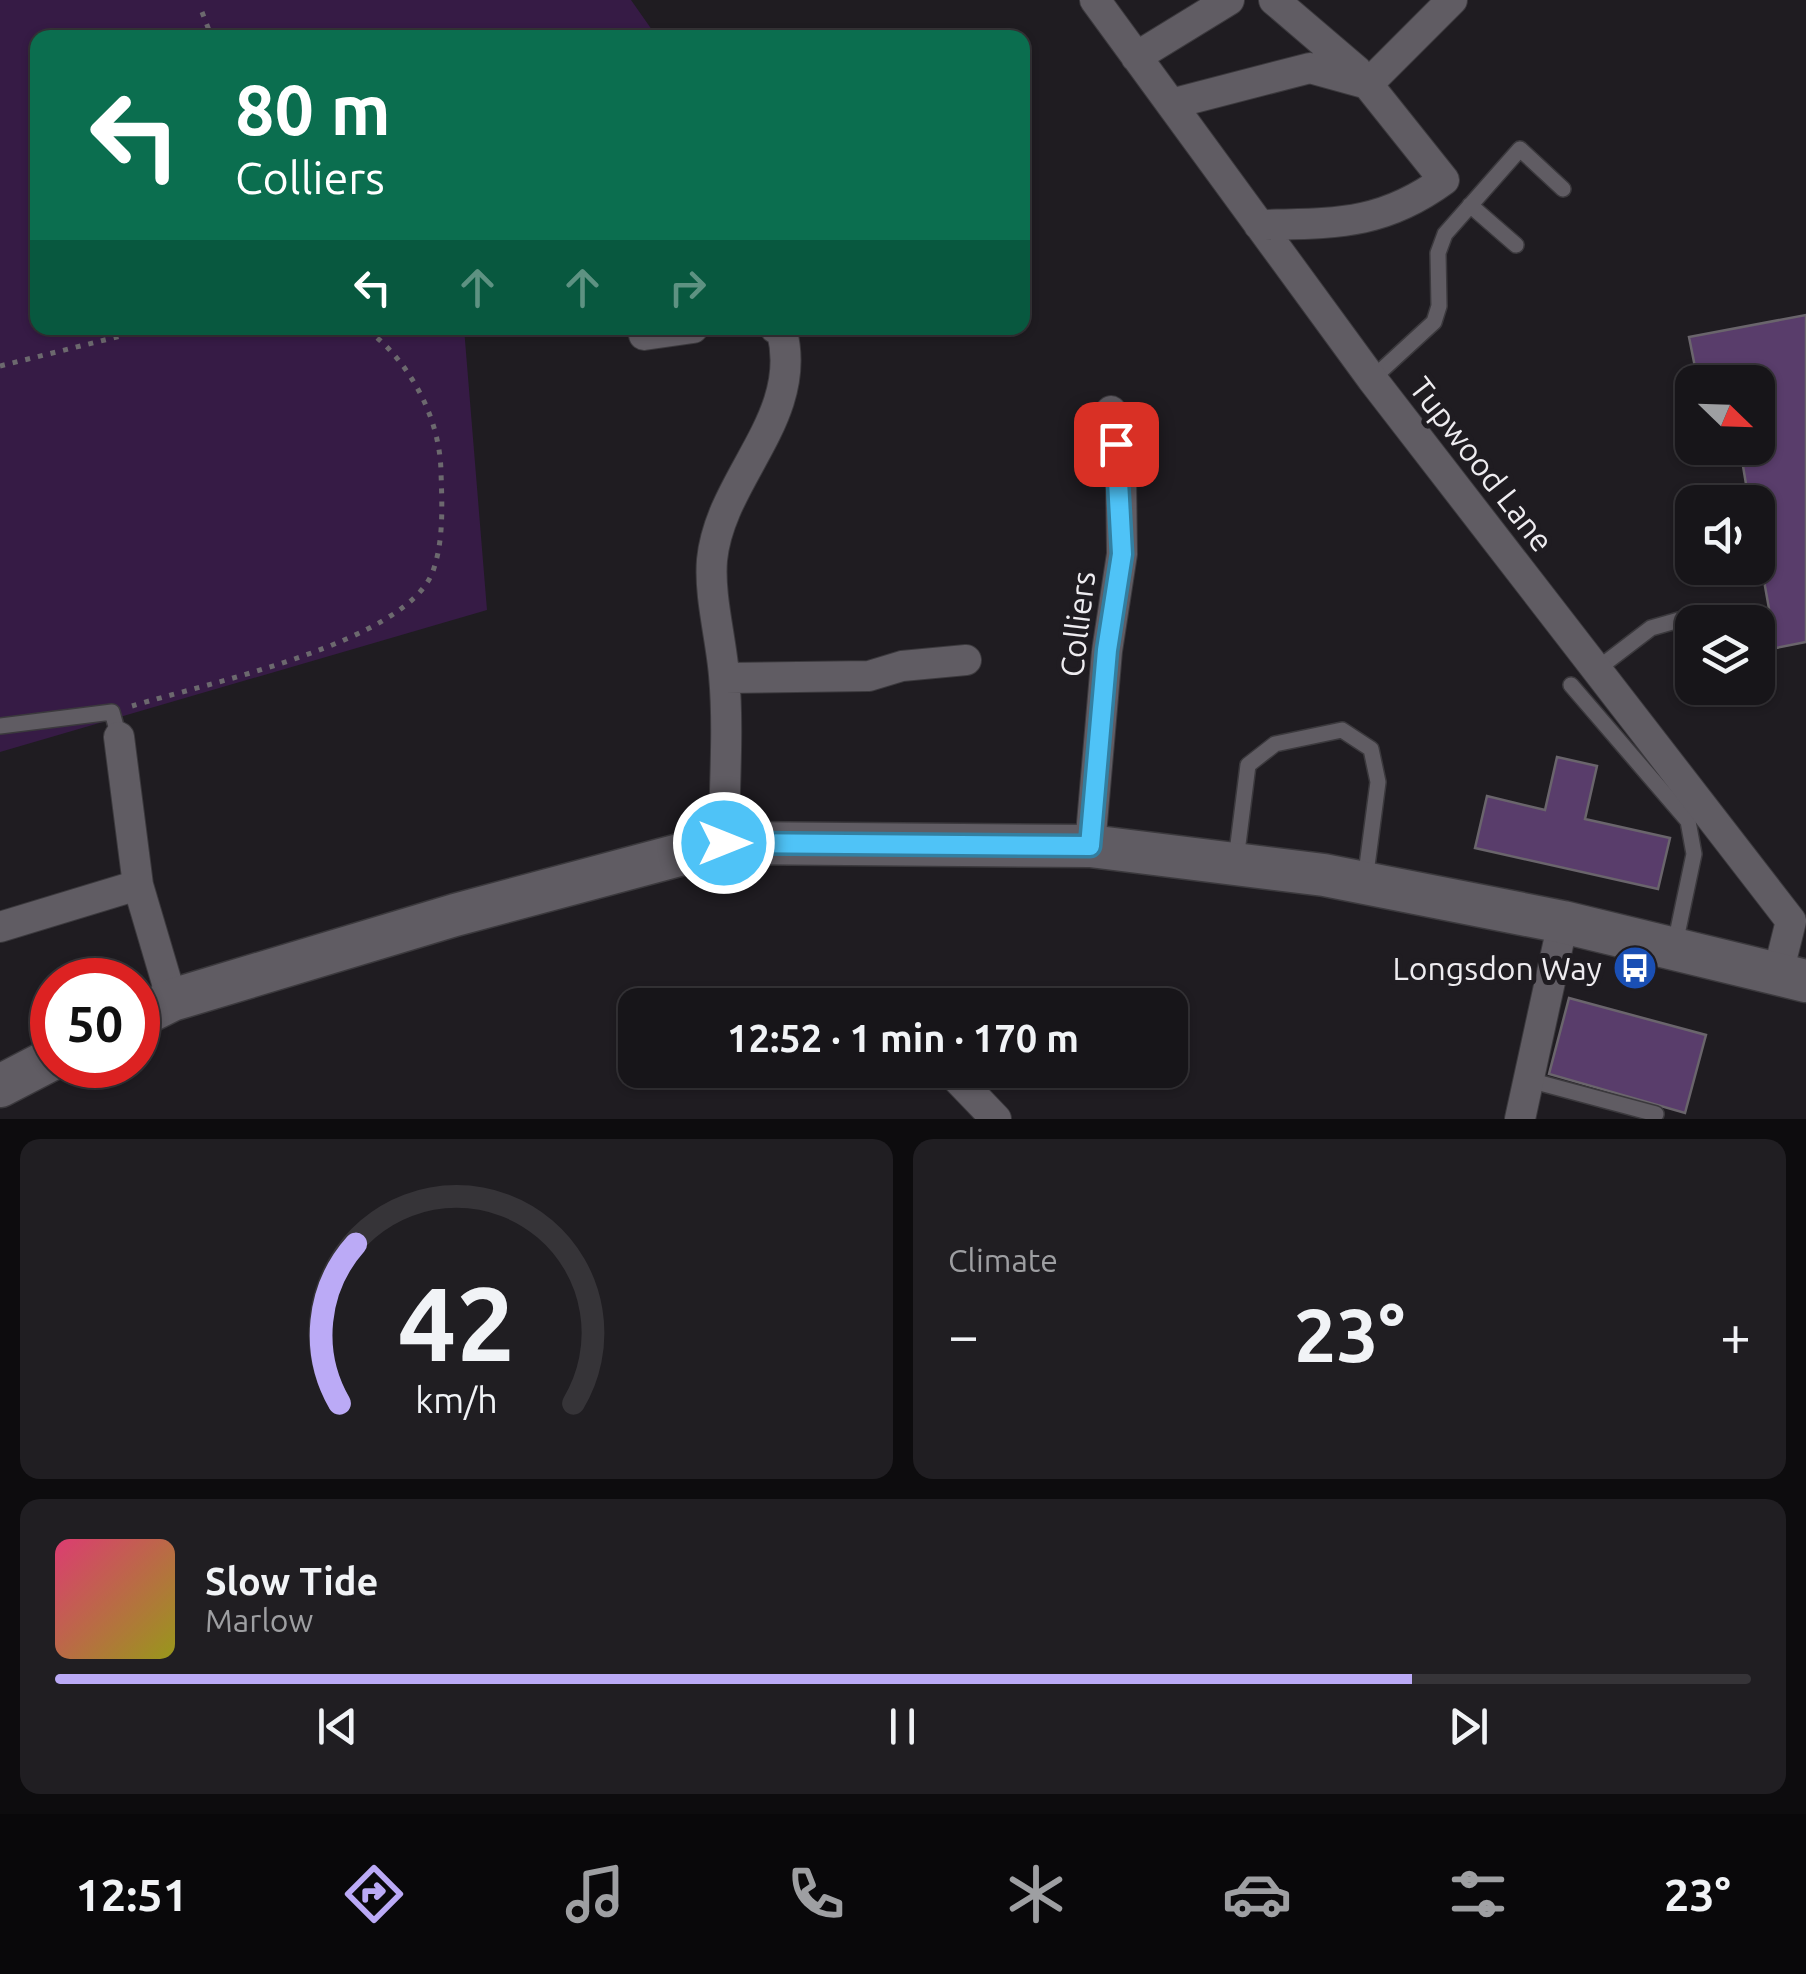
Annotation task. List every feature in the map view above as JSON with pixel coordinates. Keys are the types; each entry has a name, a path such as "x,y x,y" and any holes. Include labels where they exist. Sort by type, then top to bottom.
{"main road":[{"path":"160,1006 455,915 724,843 1090,846 1235,864 1364,883 1563,922 1755,972 1792,977"},
{"path":"0,1086 30,1071"}],"street":[{"name":"Tupwood Lane","path":"1095,0 1584,678 1791,921 1792,977"},
{"path":"1136,56 1228,0"},
{"path":"1259,224 1364,221 1413,202 1444,180 1368,84 1274,0"},
{"path":"1368,84 1452,0"},
{"path":"1171,104 1310,68 1368,84"},
{"path":"724,843 725,678 712,561 723,522 780,405 789,359 783,335"},
{"name":"Colliers","path":"1090,846 1107,650 1122,554 1121,478 1111,411"},
{"path":"725,678 869,676 902,666 966,660"},
{"path":"116,725 148,958"},
{"path":"0,927 138,885"},
{"path":"1520,1119 1563,922"},
{"path":"966,1088 996,1119"}],"lane":[{"path":"1372,379 1434,322 1439,306 1438,253 1445,234 1520,149 1564,188"},
{"path":"1470,205 1516,245"},
{"path":"1674,948 1694,854 1688,821 1584,678 1651,628 1675,621"},
{"path":"0,726 116,725"},
{"path":"1235,864 1248,765 1275,744 1342,730 1371,749 1378,782 1364,883"},
{"path":"1530,1080 1656,1114"}],"path":[{"path":"202,12 209,30"},
{"path":"0,366 126,335"},
{"path":"116,725 358,636 397,614 432,574 443,517 441,464 433,419 410,375 372,335"}],"shaded area":[{"path":"0,0 631,0 652,30 30,30 30,335 465,335 487,610 0,752"}],"building":[{"path":"1806,315 1806,642 1776,648 1775,605 1768,605 1765,585 1775,585 1775,485 1746,485 1743,465 1775,465 1775,365 1695,365 1689,337"},
{"path":"1557,757 1597,766 1585,819 1670,838 1658,889 1475,848 1487,796 1545,810"},
{"path":"1569,998 1706,1035 1685,1113 1549,1074"}],"place":[{"name":"Longsdon Way","path":"1635,968"}],"route":[{"path":"724,843 1090,846 1107,650 1122,554 1121,478 1116,444"}]}
